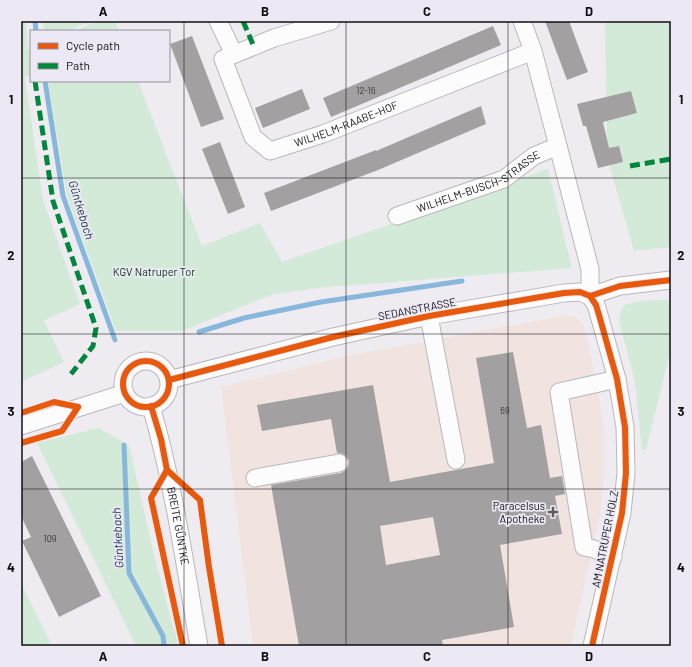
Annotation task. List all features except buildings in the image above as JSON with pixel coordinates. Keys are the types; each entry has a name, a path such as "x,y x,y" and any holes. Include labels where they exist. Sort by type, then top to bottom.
{"street":[{"path":"218,21 234,54 274,38 331,21"},
{"path":"522,21 533,51 590,269 590,296 604,290 620,286 671,280"},
{"name":"WILHELM-RAABE-HOF","path":"234,54 223,59 253,138 270,151 323,134 533,51"},
{"name":"WILHELM-BUSCH-STRASSE","path":"397,216 504,179 534,156 558,146"},
{"name":"SEDANSTRASSE","path":"169,380 333,336 429,316 564,293 580,292 590,296"},
{"name":"AM NATRUPER HOLZ","path":"590,296 596,305 616,379 625,427 626,473 622,513 592,646"},
{"path":"429,316 456,460"},
{"path":"150,361 158,364 166,371 169,380 169,388 166,396 159,403 147,407 140,406 131,401 125,393 123,384 125,375 129,368 139,362 150,361"},
{"path":"613,557 594,549 584,547 559,392 616,379"},
{"path":"21,426 125,393"},
{"name":"BREITE GÜNTKE","path":"151,406 161,439 177,518 199,646"},
{"path":"255,478 339,463"}],"shaded area":[{"path":"563,316 577,317 584,326 597,384 604,430 604,478 600,513 571,646 253,646 221,387 347,356"}],"green space":[{"path":"21,21 26,21 28,49 30,49 30,75 25,77 43,200 80,304 44,321 64,362 21,382"},
{"path":"43,21 92,21 70,30 44,30"},
{"path":"99,21 115,21 119,30 76,30"},
{"path":"605,21 671,21 671,247 634,251 607,157"},
{"name":"KGV Natruper Tor","path":"48,82 138,82 202,246 260,223 282,262 548,169 572,268 317,288 271,295 182,331 116,331 67,196"},
{"path":"671,299 671,349 646,450 642,450 635,382 619,321 620,315 624,306 628,304 639,301"},
{"path":"98,428 129,445 154,555 178,646 136,646 37,443"},
{"path":"21,583 52,646 21,646"}],"waterway":[{"name":"Güntkebach","path":"35,21 36,30"},
{"name":"Güntkebach","path":"45,82 63,196 115,340"},
{"path":"199,332 244,318 321,302 462,281"},
{"name":"Güntkebach","path":"124,445 129,573 163,636 164,646"}],"marked path":[{"path":"243,21 254,47"},
{"path":"35,82 53,201 96,328 93,346 71,374"},
{"path":"630,166 671,159"}],"cycle path":[{"path":"169,380 333,337 429,316 564,293 580,292 590,296 620,286 671,280"},
{"path":"590,296 596,305 617,379 625,427 626,473 622,513 592,646"},
{"path":"142,361 150,361 159,365 165,371 169,384 165,397 159,403 150,407 142,407 133,403 127,397 123,388 123,380 127,371 133,365 142,361"},
{"path":"21,413 54,402 78,407"},
{"path":"151,406 161,439 167,470"},
{"path":"21,443 62,431 78,407"},
{"path":"167,470 200,500 222,646"},
{"path":"167,470 151,498 183,646"}],"place":[{"name":"Paracelsus Apotheke","path":"553,512"}]}
